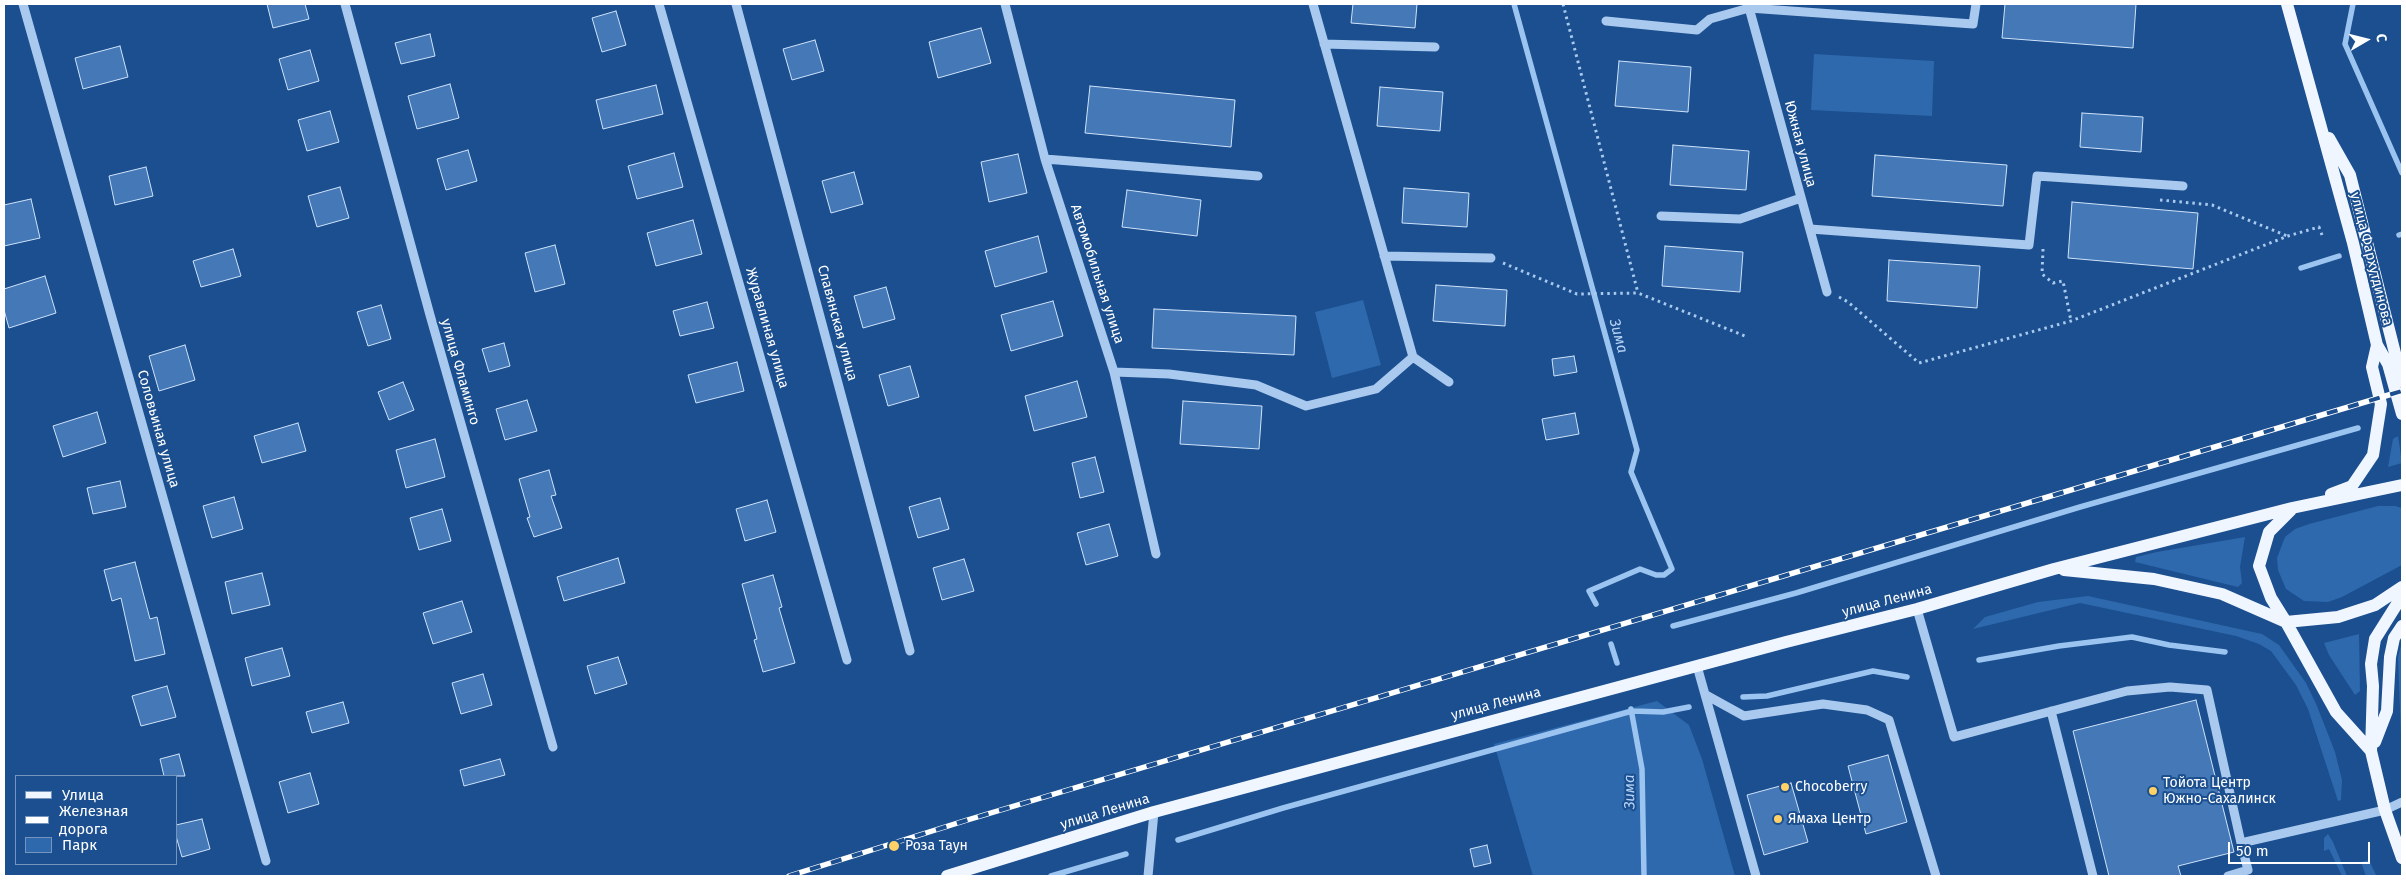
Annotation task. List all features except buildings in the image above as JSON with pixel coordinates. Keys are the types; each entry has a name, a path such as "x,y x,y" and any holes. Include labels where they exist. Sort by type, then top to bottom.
{"main road":[{"name":"улица Фархутдинова","path":"2287,4 2353,242 2377,345 2372,367 2381,404 2373,455 2352,486 2292,508"},
{"path":"2319,120 2350,175 2402,381"},
{"path":"2377,345 2388,364 2402,414"},
{"path":"2372,751 2336,712 2271,598 2259,566 2269,532 2292,508 2402,486"},
{"name":"улица Ленина","path":"947,876 1154,812 1697,666 1917,610 2054,569 2292,508"},
{"name":"улица Ленина","path":"2054,569 2154,579 2222,594 2286,622"},
{"path":"2286,622 2338,617 2375,605 2402,587"},
{"path":"2402,596 2375,639 2371,664 2373,686 2372,751 2384,810 2402,858"},
{"path":"2372,751 2387,711 2392,648 2394,638 2402,626"}],"street":[{"name":"Соловьиная улица","path":"24,4 266,861"},
{"name":"улица Фламинго","path":"345,4 430,315 553,748"},
{"name":"Журавлиная улица","path":"660,4 847,660"},
{"name":"Славянская улица","path":"736,4 910,651"},
{"name":"Автомобильная улица","path":"1005,4 1045,158 1114,372 1156,554"},
{"path":"1313,4 1414,357 1449,382"},
{"path":"1606,21 1696,30 1710,20 1749,6 1973,24 1976,4"},
{"name":"Южная улица","path":"1749,6 1827,292"},
{"path":"1324,44 1435,47"},
{"path":"1045,158 1258,176"},
{"path":"1810,230 2029,245 2037,176 2183,186"},
{"path":"1661,216 1740,219 1800,198"},
{"path":"1384,256 1491,258"},
{"path":"1114,372 1169,374 1256,385 1306,406 1376,389 1414,357"},
{"path":"1917,610 1954,737 2127,691 2170,686 2207,690 2248,870 2228,876"},
{"path":"1697,666 1756,876"},
{"path":"1706,695 1744,716 1823,704 1867,710 1889,720 1936,876"},
{"path":"2051,711 2094,876"},
{"path":"2241,843 2384,810 2402,802"},
{"path":"1148,876 1154,812"}],"path":[{"path":"1563,4 1638,293"},
{"path":"2153,200 2212,205 2288,236"},
{"path":"1827,292 1848,302 1919,363 2071,321 2288,236 2319,227 2322,234"},
{"path":"2044,244 2042,274 2053,282 2063,281 2071,321"},
{"path":"1491,258 1577,294 1638,293 1745,336"}],"green space":[{"path":"1814,54 1934,61 1932,116 1811,110"},
{"path":"1363,300 1381,365 1332,378 1315,312"},
{"path":"2398,436 2402,463 2388,467 2393,439"},
{"path":"2378,506 2402,508 2402,565 2342,597 2328,602 2304,601 2286,589 2278,570 2277,558 2285,537 2295,529 2309,524"},
{"path":"2245,537 2240,567 2242,583 2238,587 2135,562 2136,557 2157,552"},
{"path":"2088,596 2262,634 2279,645 2306,683 2317,706 2335,752 2342,780 2341,800 2338,801 2308,709 2296,685 2271,651 2259,644 2236,636 2080,603 1973,629 1985,617 2038,602"},
{"path":"2359,634 2360,691 2355,695 2329,655 2324,643"},
{"path":"2402,642 2402,762 2398,657"},
{"path":"1657,701 1689,725 1702,759 1735,876 1533,876 1494,744"},
{"path":"2328,834 2347,876 2342,876 2329,849 2324,851 2324,838"},
{"path":"2369,860 2376,876 2366,876 2361,862"}],"waterway":[{"name":"Зима","path":"1514,4 1637,450 1631,472 1672,569 1664,575 1656,575 1640,569 1589,591 1596,604"},
{"path":"2353,4 2345,44 2402,173"},
{"path":"2301,268 2339,256"},
{"path":"1673,626 1796,593 2080,507 2358,428"},
{"path":"1979,660 2059,646 2132,637 2169,645 2225,652"},
{"name":"Зима","path":"1611,644 1617,663"},
{"path":"1743,697 1767,696 1873,671 1907,677"},
{"path":"1178,840 1283,808 1632,711 1663,712 1689,707"},
{"name":"Зима","path":"1631,709 1642,769 1644,876"},
{"path":"1051,876 1126,854"}],"railway":[{"path":"789,876 964,821 2402,391"}],"place":[{"name":"Chocoberry","path":"1785,787"},
{"name":"Тойота Центр Южно-Сахалинск","path":"2153,791"},
{"name":"Ямаха Центр","path":"1778,819"},
{"name":"Роза Таун","path":"894,846"}]}
